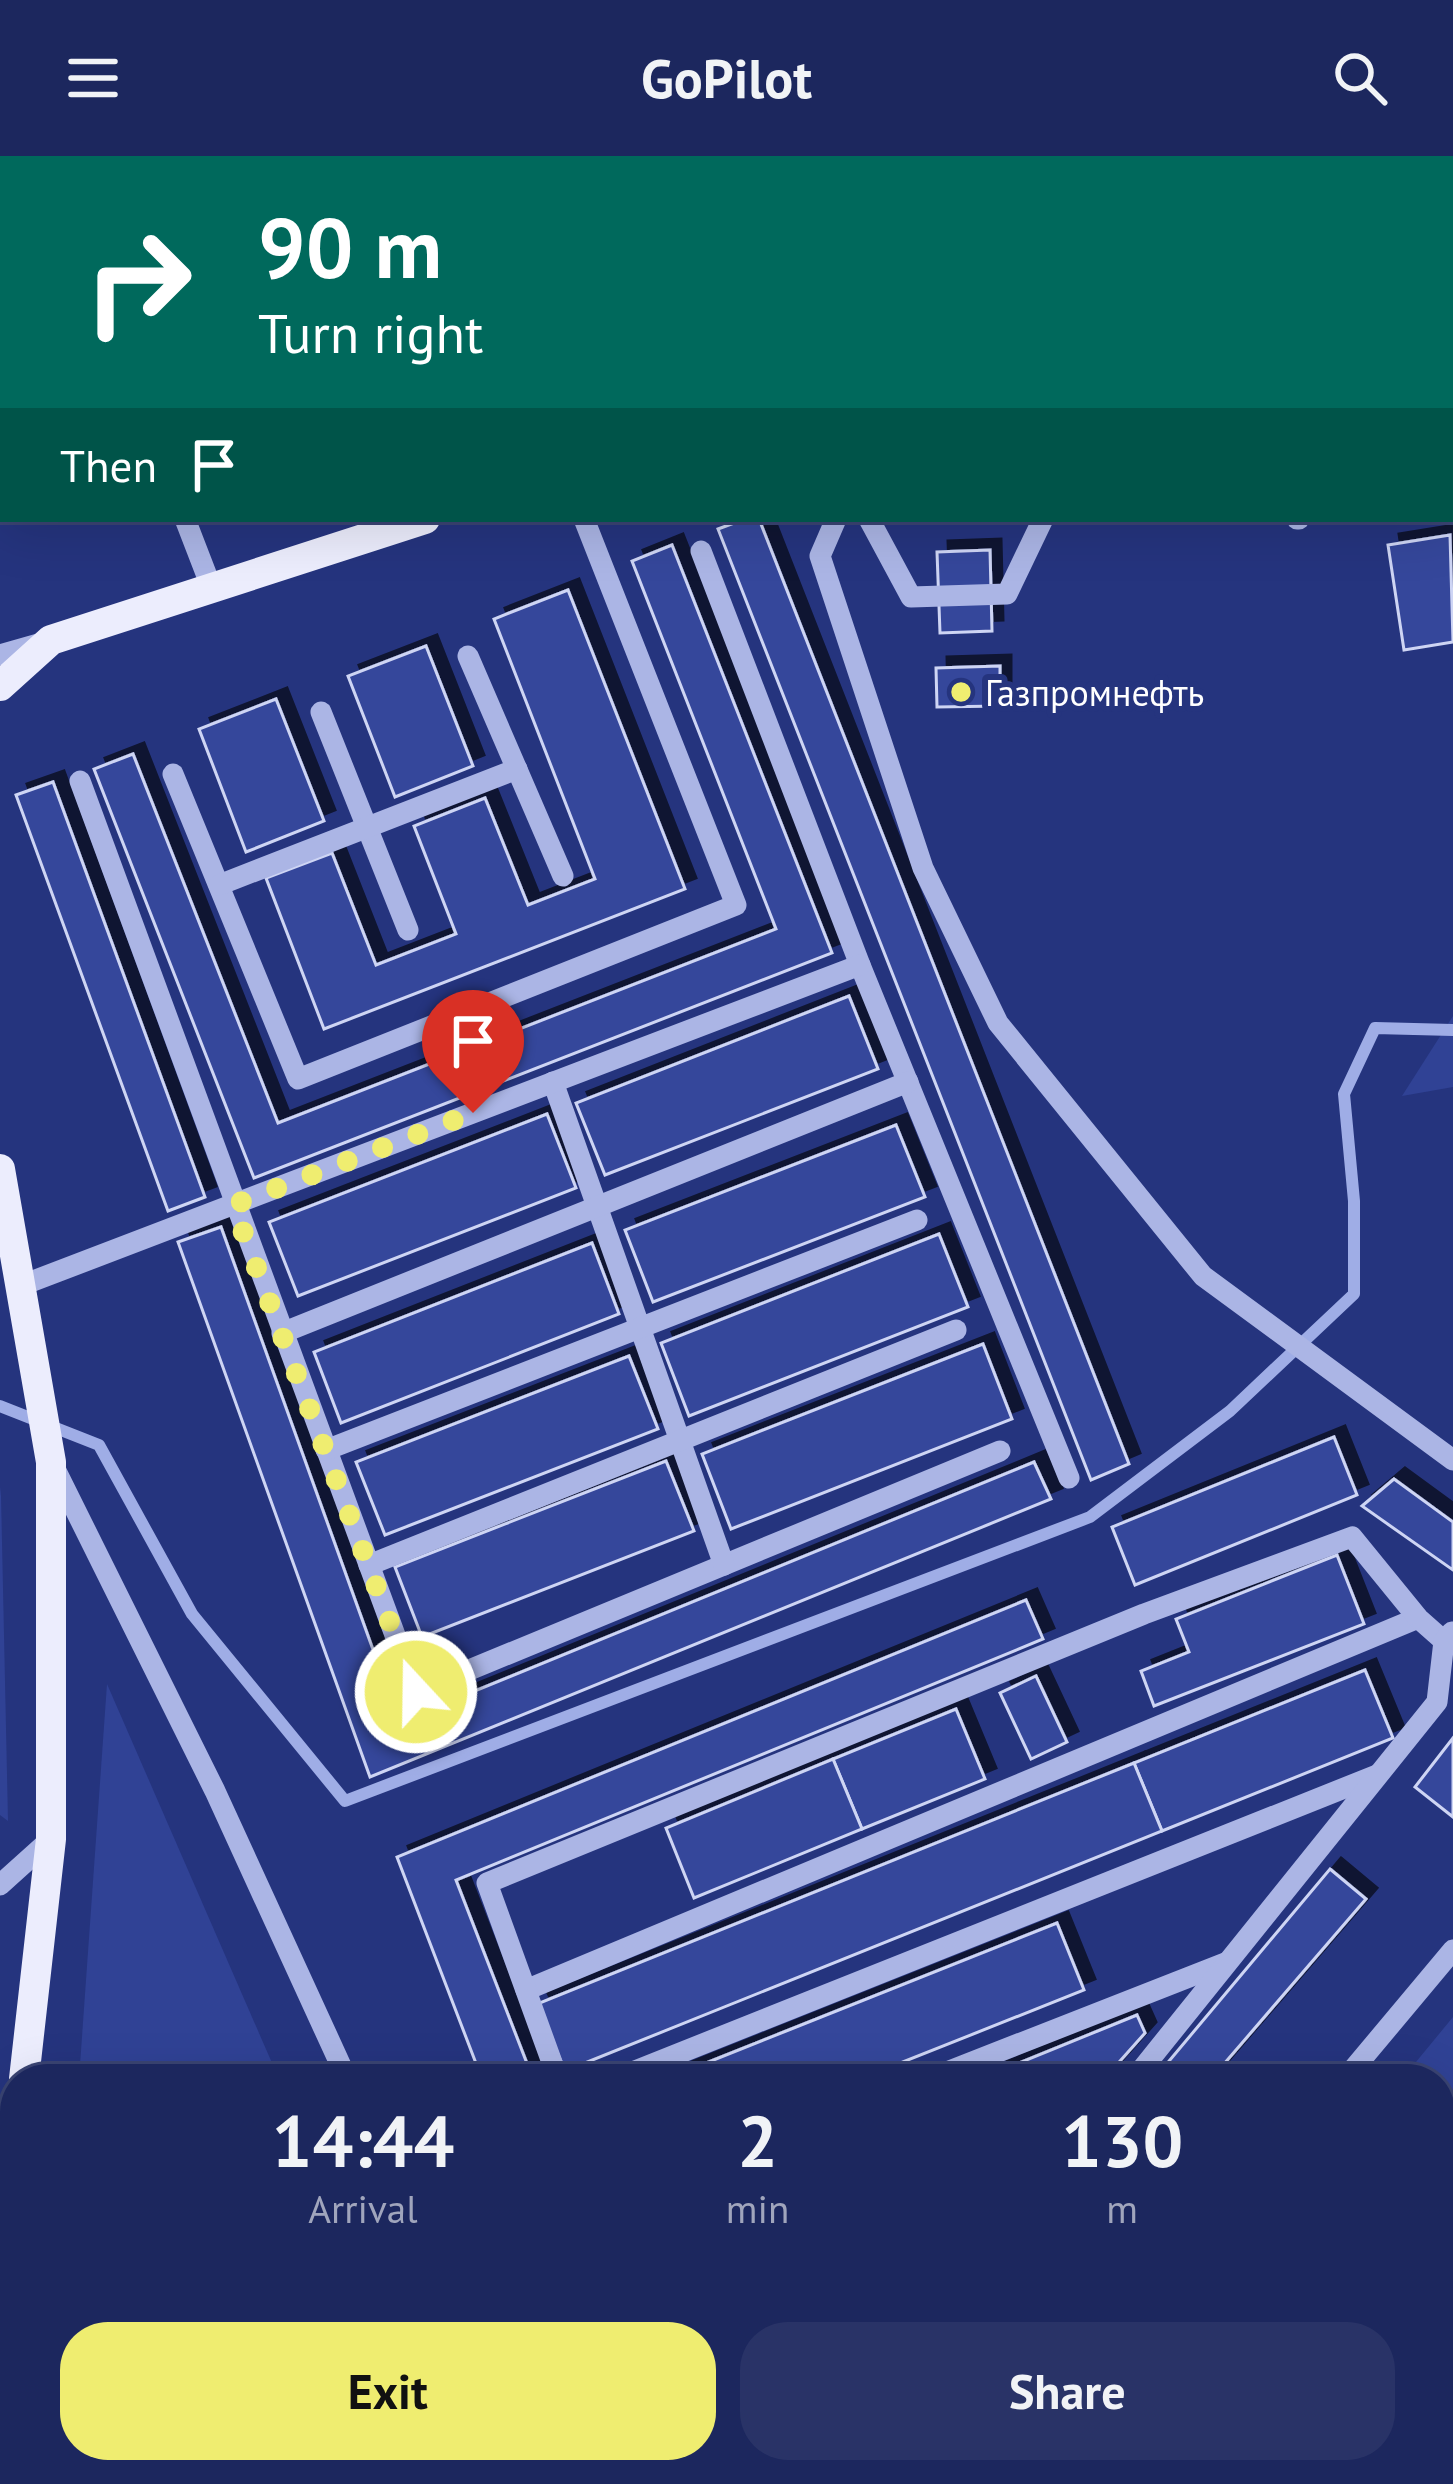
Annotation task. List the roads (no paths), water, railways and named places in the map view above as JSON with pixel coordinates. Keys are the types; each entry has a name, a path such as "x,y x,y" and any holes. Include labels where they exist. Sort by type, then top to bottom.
{"main road":[{"path":"0,686 51,640 212,589 375,526"},
{"path":"0,1169 51,1462 51,1839 26,2064"}],"street":[{"path":"186,522 212,589"},
{"path":"173,774 298,1079 736,905 585,522"},
{"path":"835,522 820,556 923,868 998,1023 1203,1276 1453,1460"},
{"path":"871,522 911,597 1007,594 1042,522"},
{"path":"701,551 860,965 1069,1478"},
{"path":"0,656 51,640"},
{"path":"468,656 563,876"},
{"path":"321,712 408,930"},
{"path":"219,885 517,769"},
{"path":"80,781 416,1692 1000,1451"},
{"path":"20,1286 860,965"},
{"path":"554,1082 724,1565"},
{"path":"282,1333 908,1082"},
{"path":"326,1450 917,1220"},
{"path":"369,1565 956,1330"},
{"path":"51,1462 214,1791 340,2064"},
{"path":"553,2064 487,1883 1144,1614 1352,1538 1418,1618 1448,1635 1437,1702 1146,2064"},
{"path":"526,1990 1418,1618"},
{"path":"653,2064 1376,1775"},
{"path":"0,1886 51,1839"},
{"path":"1358,2064 1453,1950"},
{"path":"967,2064 1226,1963"}],"waterway":[{"path":"0,1406 99,1445 192,1614 345,1801 1090,1517 1230,1411 1354,1294 1354,1201 1344,1094 1375,1028 1453,1030"}],"place":[{"name":"Газпромнефть","path":"961,692"}]}
